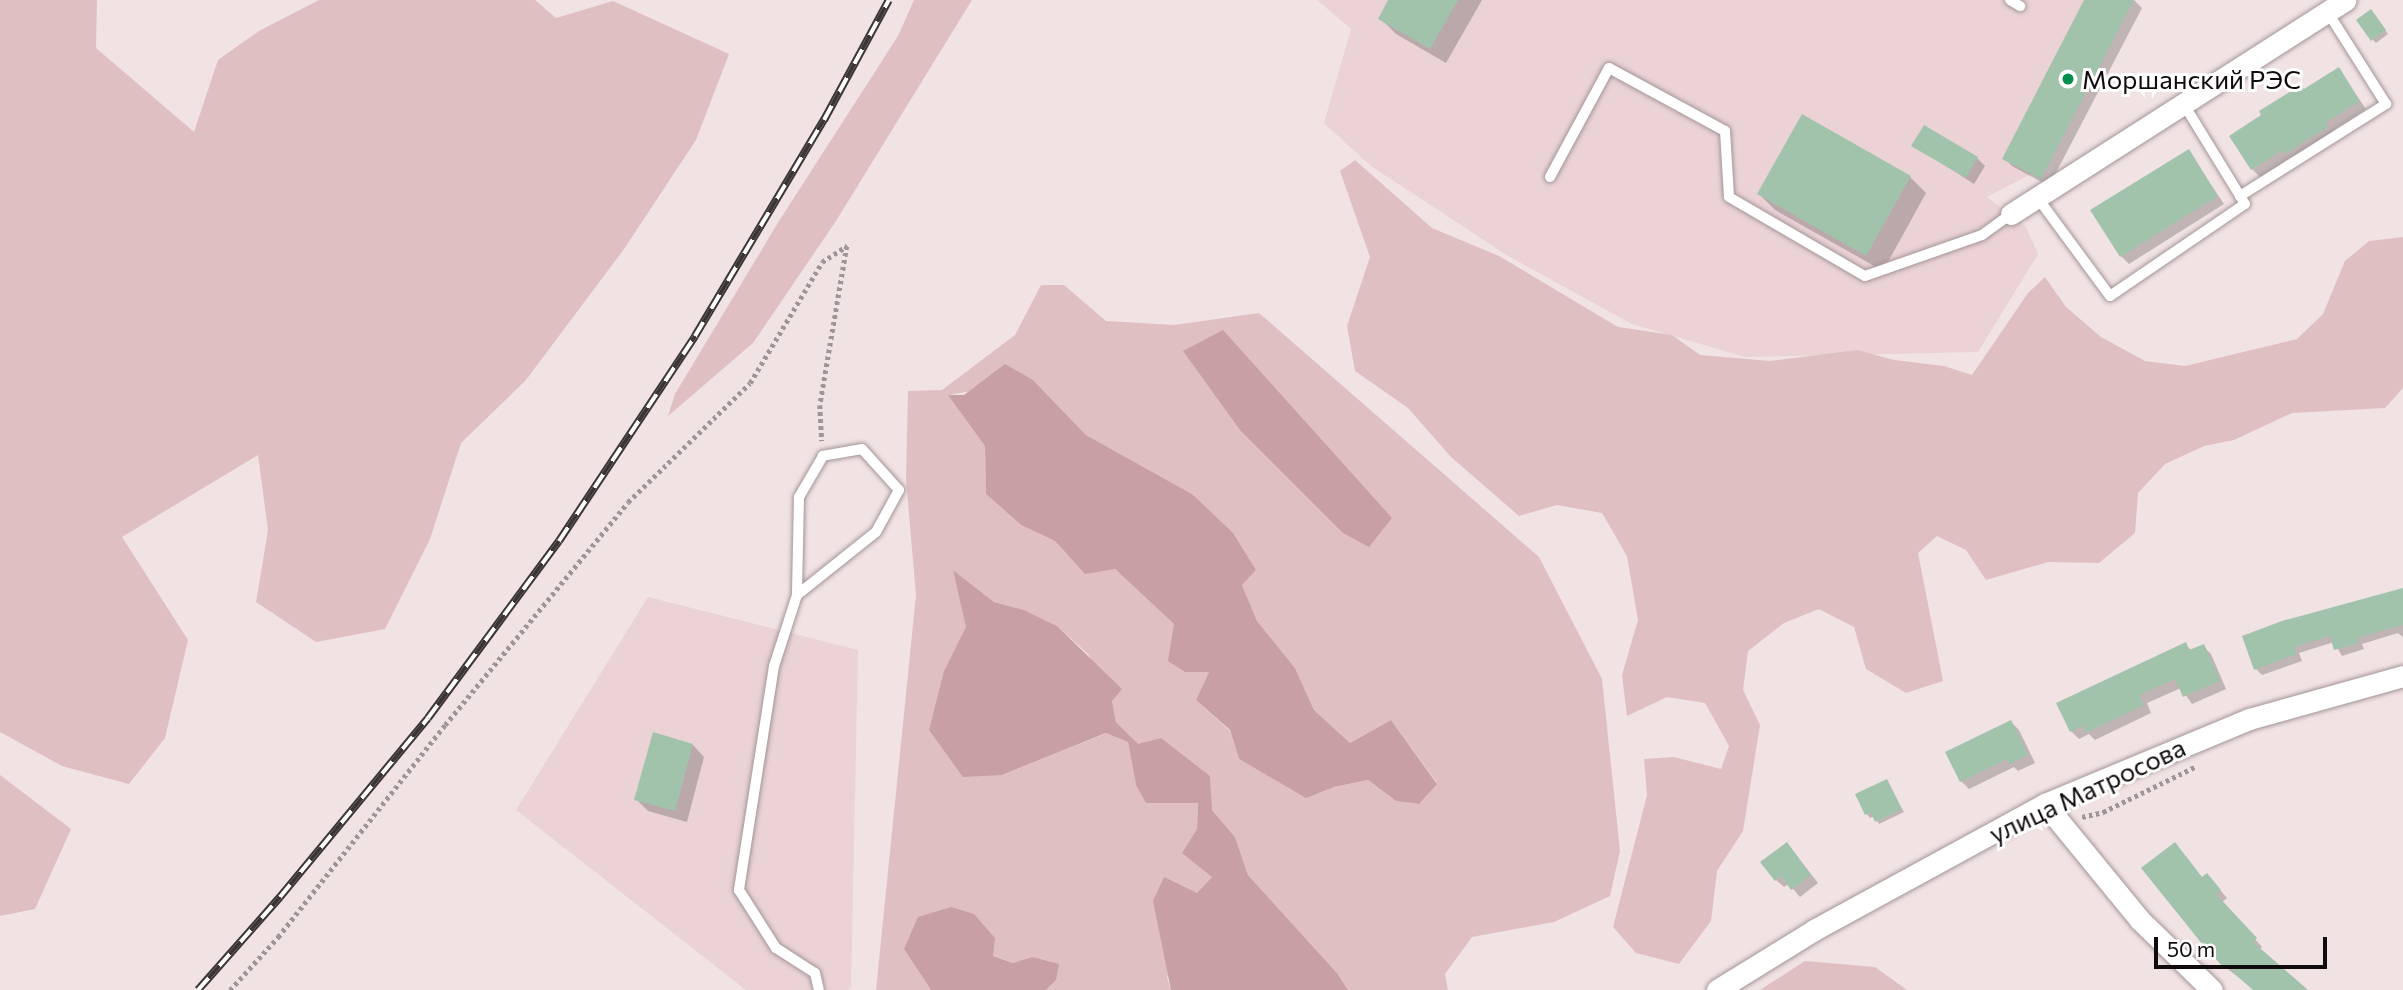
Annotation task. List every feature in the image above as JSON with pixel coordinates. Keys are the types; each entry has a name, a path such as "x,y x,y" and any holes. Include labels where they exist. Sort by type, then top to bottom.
{"street":[{"path":"2011,214 2336,6"},
{"name":"улица Матросова","path":"1717,990 1814,930 2045,804 2249,719 2403,676"},
{"path":"2045,804 2140,919 2213,990"}],"lane":[{"path":"2240,196 2386,104 2336,6"},
{"path":"1550,177 1609,68 1725,131 1729,197 1865,276 1982,234 2011,214"},
{"path":"2037,197 2110,296 2245,204 2183,103"},
{"path":"797,595 876,532 899,490 862,449 823,456 799,496 797,595 774,666 739,890 776,948 815,973 819,990"}],"path":[{"path":"230,990 278,937 445,725 628,502 750,383 822,262 846,246 820,405 823,456"},
{"path":"2059,821 2104,812 2201,764"}],"shaded area":[{"path":"0,0 97,0 96,48 194,132 218,60 259,31 319,0 535,0 556,18 613,1 729,54 696,140 624,249 526,380 461,443 430,539 385,629 316,642 256,602 268,530 258,455 122,537 188,640 165,738 129,784 62,766 0,732"},
{"path":"914,0 972,0 836,221 753,343 668,416 675,394 779,221 898,36"},
{"path":"1317,0 2134,0 2041,179 2031,174 1987,197 2026,227 2038,254 1978,352 1745,357 1632,324 1508,256 1371,166 1324,123 1351,29"},
{"path":"1355,160 1432,228 1499,256 1618,327 1672,335 1700,355 1770,361 1857,350 1894,360 1944,366 1972,375 2028,293 2045,277 2066,307 2101,337 2145,361 2185,366 2297,339 2323,314 2345,261 2369,241 2403,237 2403,388 2385,408 2292,413 2234,440 2204,446 2165,464 2138,493 2135,533 2099,563 2048,562 1986,580 1966,550 1937,536 1918,553 1943,681 1906,693 1866,669 1854,627 1819,609 1784,623 1748,651 1743,690 1760,725 1743,831 1717,871 1711,921 1679,964 1636,953 1613,927 1647,795 1644,759 1674,757 1721,769 1729,746 1705,703 1667,697 1627,716 1622,675 1638,620 1627,556 1602,513 1557,505 1519,516 1451,457 1408,408 1355,371 1347,326 1370,257 1340,171"},
{"path":"1041,285 1064,285 1106,321 1174,325 1259,313 1539,557 1602,679 1620,851 1610,896 1554,922 1472,937 1445,974 1448,990 1348,990 1337,973 1248,875 1235,837 1212,810 1161,738 1138,745 1116,722 1112,701 1088,654 1057,626 1024,610 994,602 953,570 967,627 944,671 1002,775 1107,733 1128,742 1136,785 1198,802 1197,829 1212,877 1198,893 1167,977 1171,990 1046,990 1056,980 1032,957 1014,963 993,956 904,949 931,990 876,990 916,595 906,479 908,391 942,390 1015,335","holes":["1033,380 1086,435 1192,494 1256,570 1242,585 1257,621 1295,668 1314,710 1350,743 1391,720 1437,783 1419,804 1396,801 1368,780 1334,787 1306,797 1239,759 1230,731 1196,700 1209,672 1174,624 1115,569 1085,573 1055,541 1021,525 986,494 985,446 949,395"]},
{"path":"1223,330 1392,518 1369,547 1343,533 1240,430 1183,351"},
{"path":"1005,364 1033,380 1086,435 1192,494 1233,533 1256,570 1242,585 1257,621 1295,668 1314,710 1350,743 1391,720 1437,784 1419,804 1396,801 1368,780 1334,787 1306,798 1239,759 1230,730 1196,700 1209,672 1185,672 1168,661 1174,624 1115,569 1085,574 1055,541 1021,525 986,494 985,446 948,395 964,395"},
{"path":"953,570 994,602 1024,610 1057,626 1122,689 1112,701 1116,722 1138,744 1161,738 1210,776 1212,810 1235,837 1248,875 1337,973 1348,990 1171,990 1153,901 1164,877 1197,893 1212,877 1182,853 1197,829 1198,803 1146,803 1136,785 1128,742 1106,733 1002,775 963,777 929,730 944,671 966,627"},
{"path":"648,597 858,650 851,988 746,990 516,810"},
{"path":"0,775 71,829 35,909 0,916"},
{"path":"951,907 974,914 995,938 993,956 1013,963 1032,957 1059,964 1056,980 1046,990 931,990 904,949 918,917"},
{"path":"1805,961 1875,967 1907,990 1760,990"}],"building":[{"path":"1388,0 1458,0 1430,49 1378,19"},
{"name":"Моршанский РЭС","path":"2084,0 2134,0 2041,179 2002,159"},
{"path":"2371,9 2386,30 2371,41 2356,20"},
{"path":"2339,67 2360,101 2325,123 2328,127 2285,154 2283,150 2251,170 2229,136 2261,115 2259,111 2301,85 2304,89"},
{"path":"1802,114 1911,176 1866,256 1757,194"},
{"path":"1924,125 1978,157 1966,178 1911,146"},
{"path":"2189,149 2218,196 2120,257 2090,210"},
{"path":"2403,588 2403,625 2357,638 2359,643 2334,650 2330,636 2294,647 2297,654 2254,670 2242,636 2282,621"},
{"path":"2186,642 2189,650 2204,644 2220,681 2183,697 2175,679 2140,695 2144,705 2086,733 2082,726 2070,732 2056,703"},
{"path":"2011,720 2028,755 2009,764 2007,759 1960,782 1945,752"},
{"path":"653,732 693,744 675,811 634,800"},
{"path":"1887,779 1902,809 1875,822 1871,813 1865,815 1855,794"},
{"path":"1787,842 1811,875 1791,890 1781,876 1775,881 1760,862"},
{"path":"2175,842 2202,877 2207,873 2221,890 2216,894 2257,938 2253,942 2308,990 2253,990 2226,966 2224,968 2203,945 2141,868"}],"railway":[{"path":"198,990 280,897 428,718 559,541 695,336 824,120 889,0"}],"place":[{"name":"Моршанский РЭС","path":"2068,79"}]}
